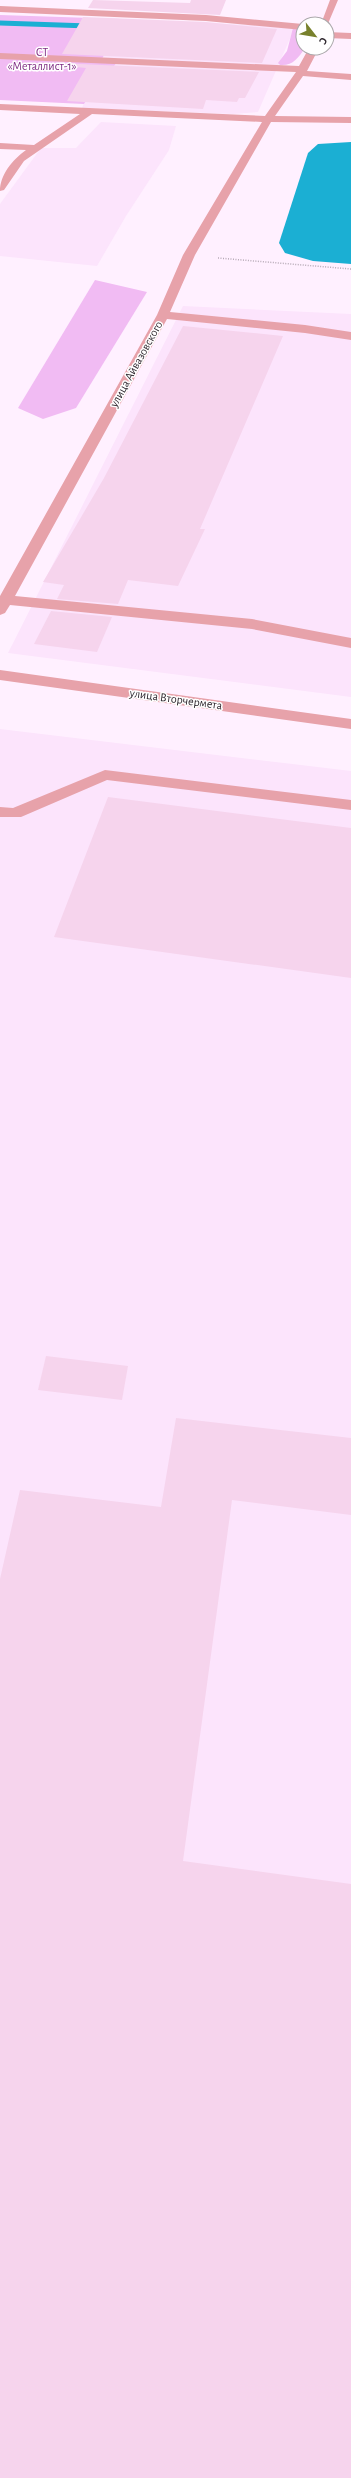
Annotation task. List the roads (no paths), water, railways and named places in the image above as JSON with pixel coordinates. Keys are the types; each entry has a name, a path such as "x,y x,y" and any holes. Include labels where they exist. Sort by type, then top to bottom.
{"street":[{"path":"328,16 334,1 345,2"},
{"path":"0,9 206,18 295,26"},
{"path":"335,35 351,36"},
{"path":"0,56 301,71 351,77"},
{"name":"улица Айвазовского","path":"3,605 163,315 189,255 279,100 301,71 309,56"},
{"path":"0,107 92,110 228,118 270,117 351,120"},
{"path":"0,188 24,157 92,110"},
{"path":"0,146 37,148"},
{"path":"0,156 24,157"},
{"path":"163,315 305,329 351,336"},
{"path":"3,605 252,624 351,643"},
{"name":"улица Вторчермета","path":"0,675 351,724"},
{"path":"0,812 15,813 105,775 351,805"}],"water":[{"path":"351,142 351,264 313,261 285,253 279,243 308,153 318,144"}],"waterway":[{"path":"0,23 89,26"}],"park label":[{"name":"СТ «Металлист-1»","path":"42,59"}]}
